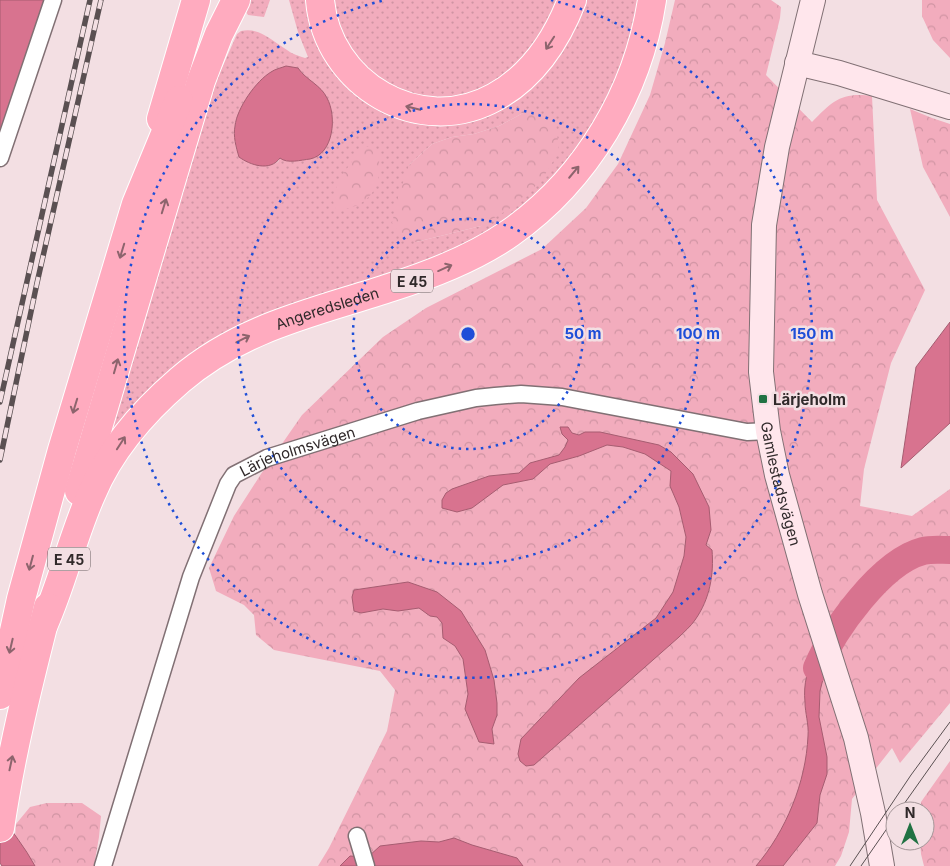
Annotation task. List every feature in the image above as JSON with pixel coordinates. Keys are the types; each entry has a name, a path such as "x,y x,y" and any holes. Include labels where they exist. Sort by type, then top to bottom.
{"highway":[{"name":"E 45","path":"0,694 21,599 62,450 196,0"},
{"path":"136,204 198,48 221,0"},
{"path":"44,624 76,501 201,81 219,34 236,0"},
{"path":"320,0 324,21 334,48 347,67 361,82 378,94 404,106 420,110 450,111 476,105 496,97 526,74 557,34 572,0"},
{"name":"Angeredsleden","path":"44,624 56,598 91,493 126,434 144,414 182,378 203,362 256,332 303,314 391,288 438,271 489,246 533,215 556,194 587,157 617,111 639,57 647,31 652,0"},
{"name":"E 45","path":"0,828 8,776 32,668 44,624"}],"street":[{"path":"0,158 53,0"},
{"name":"Gamlestadsvägen","path":"813,0 777,147 764,225 761,372 768,431 782,493 810,594 856,738 873,813 882,866"},
{"path":"797,63 839,73 950,107"},
{"name":"Lärjeholmsvägen","path":"103,866 191,576 228,484 234,474 267,458 418,411 476,398 495,396 542,394 747,432 768,431"},
{"path":"357,836 366,866"}],"green space":[{"path":"249,0 270,0 264,17 248,15 246,12"},
{"path":"289,0 309,0 324,51 459,121 583,0 641,0 633,41 609,102 562,170 513,216 459,250 371,281 276,309 235,328 195,351 160,379 131,408 113,431 109,433 214,81 237,34 241,31 248,30 260,33 291,53 305,58 308,57 298,32","holes":["300,71 325,97 331,115 327,130 312,158 290,161 280,158 278,162 270,165 236,149 234,130 236,120 254,89 271,72","523,113 481,226 416,242 409,165 432,144 452,137 474,134 499,126"]},
{"path":"334,0 562,0 540,42 501,80 473,94 446,99 413,95 375,77 355,56 339,25"},
{"path":"675,0 771,0 781,7 766,75 812,122 832,103 838,100 852,95 872,96 877,200 925,290 891,363 864,469 860,506 912,516 950,489 950,703 900,763 892,748 852,799 849,832 841,856 835,866 318,866 329,848 387,731 395,690 380,671 274,650 256,635 254,615 244,605 216,591 209,568 234,516 302,415 383,337 426,308 542,249 586,208 618,164 650,95"},
{"path":"922,0 950,0 950,58 933,40 922,16"},
{"path":"910,109 950,124 950,217 923,167"},
{"path":"523,113 539,113 556,124 559,152 541,181 509,209 481,226 416,242 402,236 392,223 398,197 409,165 432,144 452,137 474,134 499,126"},
{"path":"373,146 379,152 379,176 374,190 366,199 355,206 336,209 333,201 338,181 358,153 365,147"},
{"path":"950,761 950,866 924,866 921,851 935,851 935,801 922,801"},
{"path":"47,803 82,803 101,816 94,866 13,866 16,824 30,807"}],"shaded area":[{"path":"0,0 45,0 0,134"},
{"path":"286,66 298,68 327,98 332,114 329,142 318,156 310,159 290,161 280,158 271,165 254,165 239,157 234,130 239,111 248,96 265,76"},
{"path":"950,322 950,423 901,468 916,367"},
{"path":"560,427 568,427 572,433 579,435 585,432 600,432 659,445 671,452 693,474 709,507 711,530 706,545 712,550 712,568 710,586 704,604 695,620 687,629 534,765 526,766 520,761 518,754 521,739 579,678 656,618 673,592 684,556 686,537 679,507 670,486 671,471 645,454 623,447 607,445 579,456 550,464 533,479 503,485 472,508 457,512 442,508 442,500 446,493 452,489 489,476 519,473 530,463 559,455 568,440 562,434"},
{"path":"408,582 437,592 461,611 485,650 494,680 497,703 497,715 492,729 494,744 479,742 465,709 468,694 463,659 455,646 443,638 442,623 437,617 430,616 419,608 398,611 383,609 361,613 354,611 352,597 354,590"},
{"path":"814,653 825,671 820,691 819,717 827,757 827,774 820,795 817,823 783,866 756,866 785,822 799,788 808,736 805,683"},
{"path":"0,813 35,866 2,866 0,863"},
{"path":"454,838 517,858 523,866 340,866 350,856 368,857 380,846 421,841 439,842"}],"waterway":[{"path":"817,668 834,635 846,617 875,583 907,558 923,551 950,550"}],"tram line":[{"path":"850,866 911,775 950,722"},
{"path":"906,801 950,739"},
{"path":"861,866 885,831"}],"railway":[{"path":"0,402 90,0"},
{"path":"0,460 37,283 101,0"}],"place":[{"name":"Lärjeholm","path":"763,399"}]}
